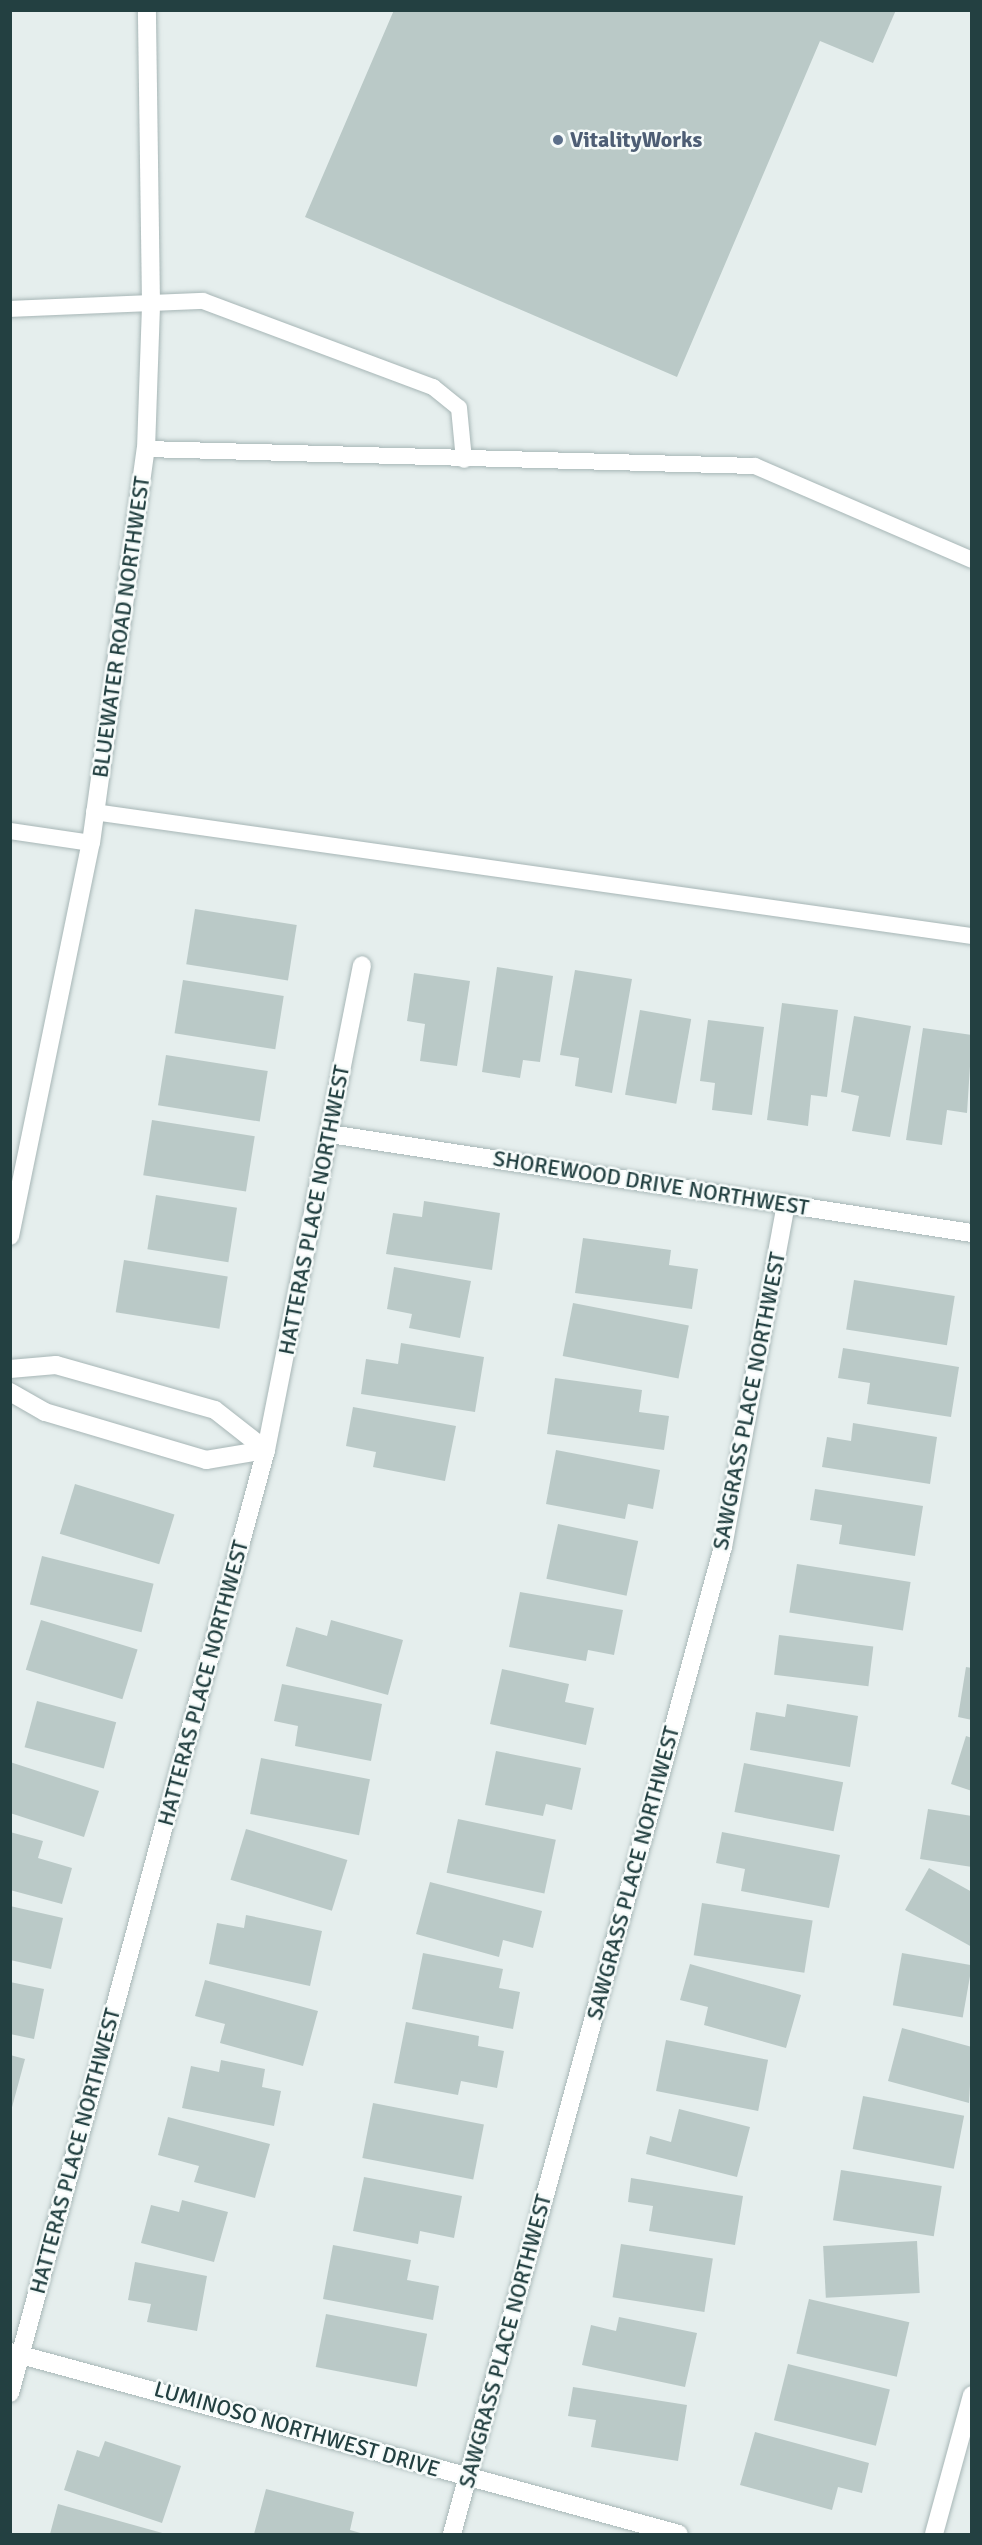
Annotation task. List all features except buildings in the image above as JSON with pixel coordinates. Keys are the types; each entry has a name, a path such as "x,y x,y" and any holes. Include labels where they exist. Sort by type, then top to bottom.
{"street":[{"name":"BLUEWATER ROAD NORTHWEST","path":"10,1236 91,843 146,450 151,304 147,10"},
{"name":"HATTERAS PLACE NORTHWEST","path":"10,2393 14,2348 266,1450 362,965"},
{"name":"SHOREWOOD DRIVE NORTHWEST","path":"330,1134 972,1233"},
{"name":"SAWGRASS PLACE NORTHWEST","path":"452,2535 723,1547 786,1204"},
{"path":"10,1369 56,1365 215,1410 266,1450"},
{"path":"10,1392 45,1412 206,1460 266,1450"},
{"name":"LUMINOSO NORTHWEST DRIVE","path":"14,2348 679,2535"},
{"path":"933,2535 972,2395"}],"lane":[{"path":"10,309 203,301 433,387 459,408 464,460"},
{"path":"146,450 755,466 972,560"},
{"path":"94,812 972,936"},
{"path":"10,831 91,843"}],"place":[{"name":"VitalityWorks","path":"558,140"}]}
